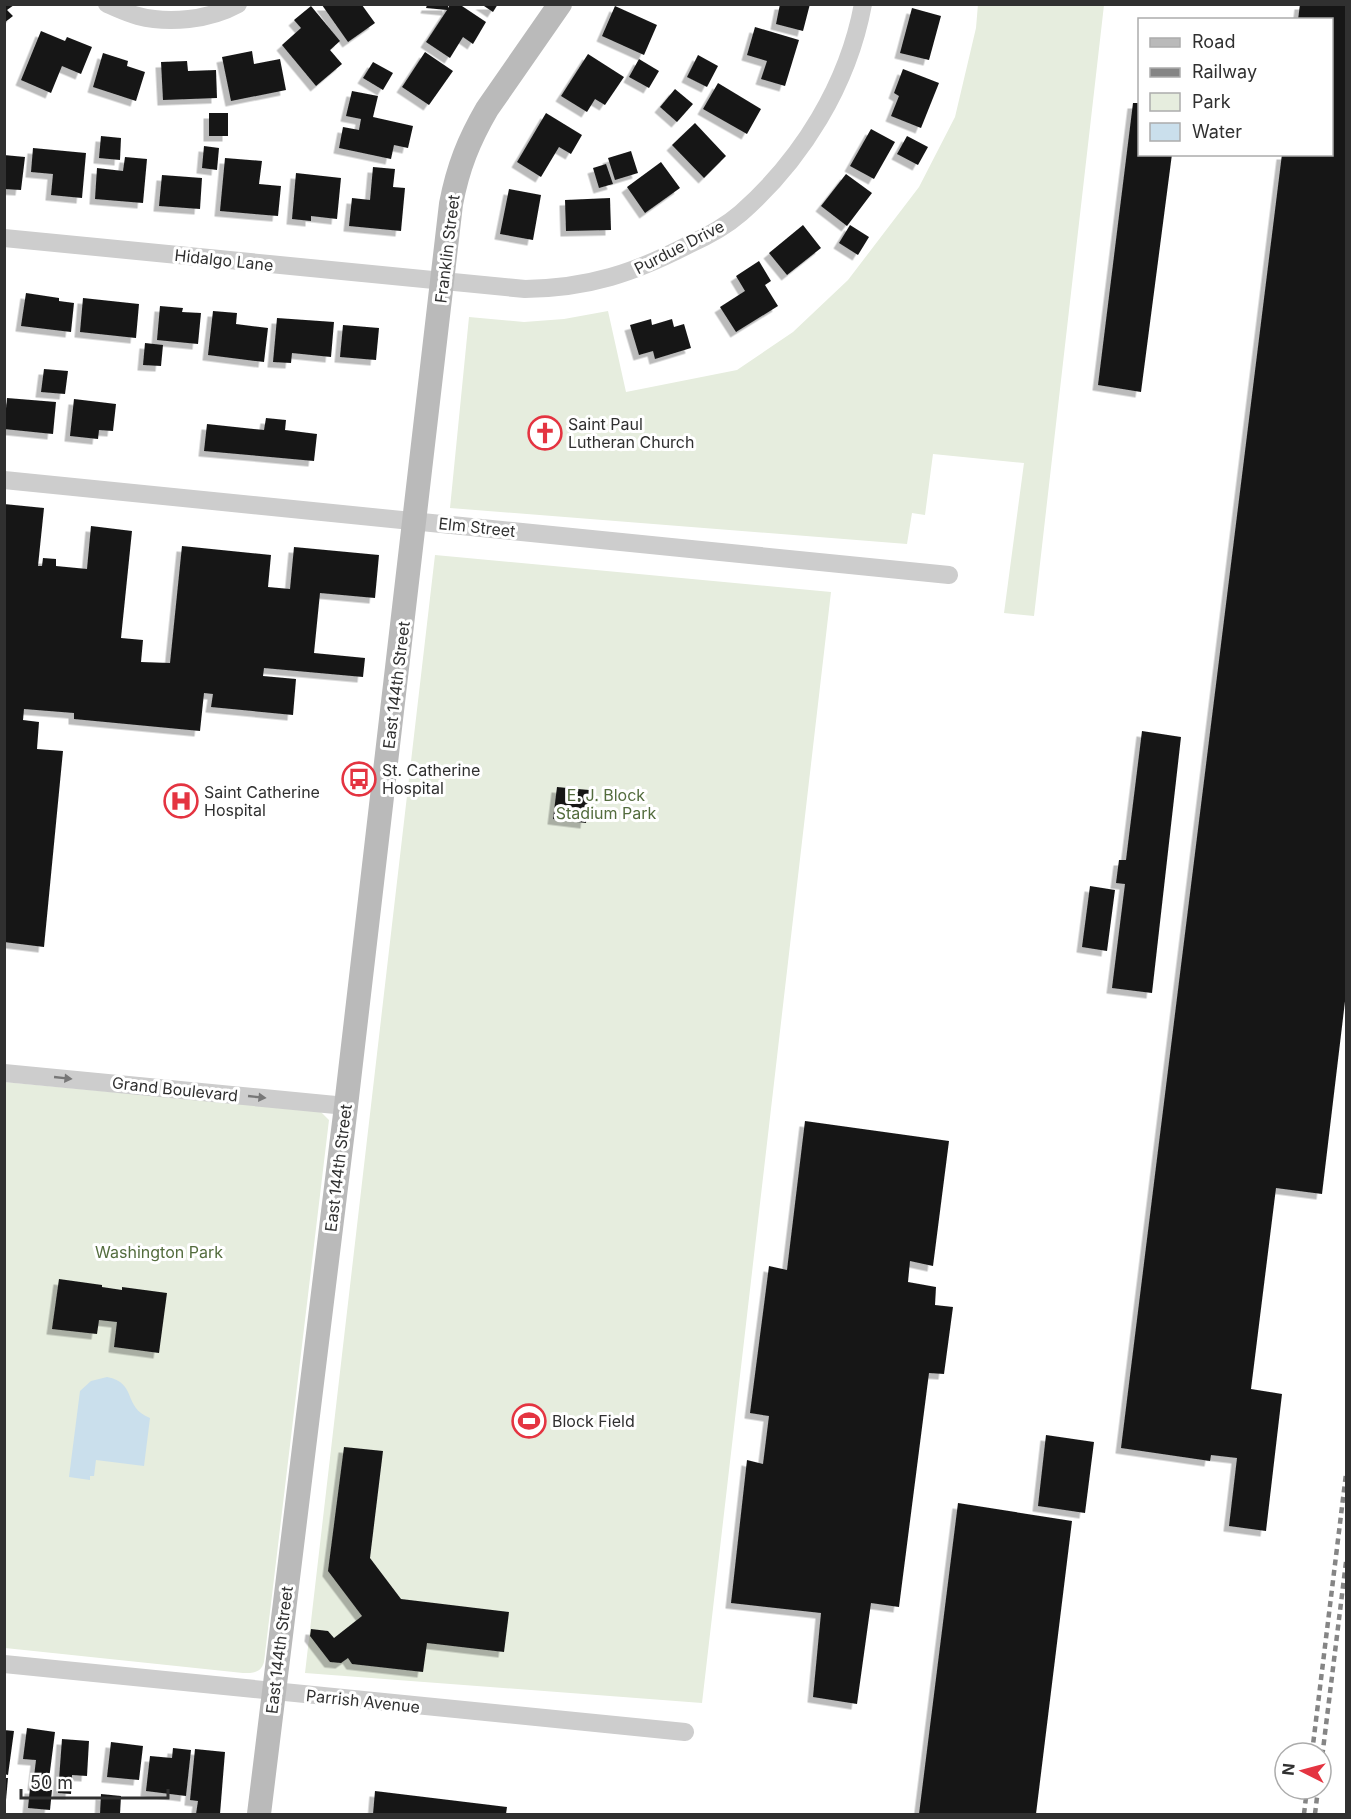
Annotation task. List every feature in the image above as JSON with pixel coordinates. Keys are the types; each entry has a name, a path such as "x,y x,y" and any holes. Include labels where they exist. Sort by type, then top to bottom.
{"street":[{"path":"107,4 138,16 167,19 199,18 238,4"},
{"name":"Franklin Street","path":"415,521 444,282 451,204 456,178 462,159 487,109 560,4"},
{"name":"Purdue Drive","path":"444,282 525,290 556,289 580,285 634,271 709,235 739,215 770,185 818,121 837,87 853,49 863,4"},
{"name":"Hidalgo Lane","path":"4,238 444,282"},
{"name":"Elm Street","path":"4,480 949,575"},
{"name":"East 144th Street","path":"259,1815 415,521"},
{"name":"Grand Boulevard","path":"4,1073 346,1106"},
{"name":"Parrish Avenue","path":"4,1664 685,1732"}],"green space":[{"path":"978,4 1104,5 1034,616 1004,613 1024,463 933,454 925,515 912,513 907,544 450,508 469,317 524,322 564,319 608,311 626,392 737,370 793,332 848,280 919,187 955,117 976,28"},
{"name":"E. J. Block Stadium Park","path":"435,555 831,592 702,1703 305,1673"},
{"name":"Washington Park","path":"4,1082 320,1111 329,1120 264,1662 256,1672 243,1673 5,1648"}],"water":[{"path":"107,1377 123,1384 136,1408 150,1418 144,1466 96,1460 94,1476 90,1476 90,1480 69,1477 80,1391 91,1381"}],"building":[{"path":"450,4 459,4 486,22 473,44 463,37 450,58 426,42 447,10 426,8 427,5 448,5 448,8"},
{"path":"481,4 498,4 493,12"},
{"path":"780,4 810,4 803,31 776,24"},
{"path":"1300,4 1346,4 1346,993 1322,1194 1276,1188 1251,1389 1282,1394 1266,1531 1229,1526 1237,1458 1211,1455 1210,1461 1121,1448 1282,156 1333,156 1333,18 1298,18"},
{"path":"4,5 14,5 7,10 13,16 4,23"},
{"path":"322,5 362,5 375,23 348,42"},
{"path":"311,6 340,41 330,50 342,64 316,86 282,45 301,28 294,20"},
{"path":"615,6 657,25 644,55 602,36"},
{"path":"912,8 941,16 929,60 900,53"},
{"path":"755,27 799,40 785,86 761,79 767,61 747,55"},
{"path":"41,31 65,41 67,37 92,47 81,74 62,66 51,93 21,80"},
{"path":"252,51 254,64 280,59 286,90 231,101 222,57"},
{"path":"425,52 453,71 429,105 402,87"},
{"path":"103,53 128,61 127,66 145,72 136,101 93,87"},
{"path":"588,54 624,77 605,105 595,99 587,112 561,96"},
{"path":"698,55 718,66 707,87 687,77"},
{"path":"639,59 659,71 649,88 629,77"},
{"path":"187,61 188,71 216,70 217,98 163,100 161,62"},
{"path":"373,62 393,73 383,90 363,78"},
{"path":"903,69 939,83 921,128 891,116 899,96 894,93"},
{"path":"718,83 761,109 747,134 703,109"},
{"path":"675,89 693,104 677,122 660,107"},
{"path":"352,91 378,96 373,117 413,126 408,148 394,145 391,159 339,148 343,127 359,130 361,119 346,116"},
{"path":"1133,103 1138,103 1138,156 1172,156 1141,392 1098,385"},
{"path":"209,113 228,113 228,136 209,136"},
{"path":"546,113 582,135 571,154 559,147 541,177 517,162"},
{"path":"695,123 726,156 704,178 672,145"},
{"path":"871,129 895,142 874,179 850,166"},
{"path":"101,136 121,138 120,160 99,158"},
{"path":"907,136 928,147 918,165 897,154"},
{"path":"204,146 219,148 217,170 202,168"},
{"path":"33,148 86,153 82,198 51,195 53,174 31,172"},
{"path":"631,151 638,173 615,180 608,158"},
{"path":"4,155 25,157 21,190 4,189"},
{"path":"125,157 147,159 143,203 95,199 97,168 123,171"},
{"path":"225,158 262,161 259,184 281,186 278,216 220,211"},
{"path":"661,162 680,188 645,213 627,187"},
{"path":"606,164 613,184 599,188 593,168"},
{"path":"373,167 395,169 393,187 405,188 401,231 349,226 352,198 370,200"},
{"path":"296,173 341,178 337,219 311,216 311,221 292,219"},
{"path":"846,174 872,193 847,226 821,206"},
{"path":"162,175 202,178 200,209 159,206"},
{"path":"509,189 541,195 533,240 500,234"},
{"path":"610,198 611,230 566,231 565,200"},
{"path":"803,225 821,248 787,275 769,253"},
{"path":"850,225 869,237 858,255 839,243"},
{"path":"759,261 771,281 765,285 778,306 736,332 720,307 745,291 736,276"},
{"path":"26,293 59,298 59,301 74,303 71,332 21,326"},
{"path":"83,298 139,304 136,338 80,332"},
{"path":"160,306 183,308 182,312 201,313 198,344 157,340"},
{"path":"213,311 237,313 236,324 268,328 264,362 208,355"},
{"path":"277,318 334,322 331,357 292,353 291,363 273,362"},
{"path":"651,319 652,325 672,319 674,327 684,324 691,348 655,359 653,351 639,355 630,325"},
{"path":"343,325 379,328 376,360 340,357"},
{"path":"145,343 163,345 161,366 143,365"},
{"path":"44,369 68,371 65,394 41,392"},
{"path":"7,398 56,402 53,434 4,429"},
{"path":"74,399 116,404 113,431 99,430 98,439 70,436"},
{"path":"266,418 286,420 285,430 317,434 314,461 204,451 207,424 264,430"},
{"path":"4,504 44,508 38,566 42,566 43,558 56,559 56,566 87,569 91,526 132,531 121,638 143,640 141,662 170,663 182,546 271,555 268,587 290,589 294,547 379,555 375,598 320,593 314,653 365,658 363,677 264,668 263,676 296,679 293,715 211,707 213,694 204,693 200,731 74,719 74,713 24,709 23,720 39,722 37,749 63,751 44,947 4,942"},
{"path":"1142,731 1181,737 1152,993 1112,988 1125,884 1116,883 1119,860 1126,860"},
{"path":"557,787 589,790 586,823 553,819"},
{"path":"1090,886 1115,890 1107,951 1082,947"},
{"path":"805,1121 949,1141 933,1266 910,1261 908,1282 936,1287 935,1305 953,1307 944,1374 929,1373 899,1607 871,1603 857,1704 813,1697 821,1613 731,1603 747,1460 763,1464 769,1416 750,1413 769,1266 787,1270"},
{"path":"59,1279 122,1290 122,1287 167,1293 159,1353 114,1347 117,1322 99,1320 97,1334 52,1329"},
{"path":"1046,1435 1094,1442 1085,1513 1038,1506"},
{"path":"344,1447 383,1451 370,1558 401,1599 509,1612 504,1652 427,1643 423,1672 352,1664 348,1658 341,1663 330,1662 310,1636 311,1629 328,1631 334,1638 362,1616 328,1571"},
{"path":"958,1503 1072,1521 1036,1814 919,1814"},
{"path":"27,1728 55,1732 48,1787 33,1785 36,1760 23,1759"},
{"path":"4,1730 14,1731 8,1775 4,1774"},
{"path":"62,1739 89,1741 87,1776 72,1775 71,1794 58,1793"},
{"path":"111,1742 143,1746 139,1780 107,1777"},
{"path":"173,1748 191,1750 186,1796 146,1791 150,1756 172,1758"},
{"path":"195,1749 225,1752 220,1814 196,1814 198,1801 190,1800"},
{"path":"4,1778 8,1778 6,1800 4,1800"},
{"path":"30,1788 52,1790 50,1810 28,1808"},
{"path":"375,1791 507,1807 506,1814 373,1814"},
{"path":"101,1794 121,1796 120,1814 100,1814"}],"railway":[{"path":"1313,1741 1346,1474"},
{"path":"1324,1741 1346,1562"},
{"path":"1304,1814 1306,1801"},
{"path":"1315,1814 1317,1801"}],"place":[{"name":"Saint Paul Lutheran Church","path":"545,433"},
{"name":"St. Catherine Hospital","path":"359,779"},
{"name":"Saint Catherine Hospital","path":"181,801"},
{"name":"Block Field","path":"529,1421"}]}
